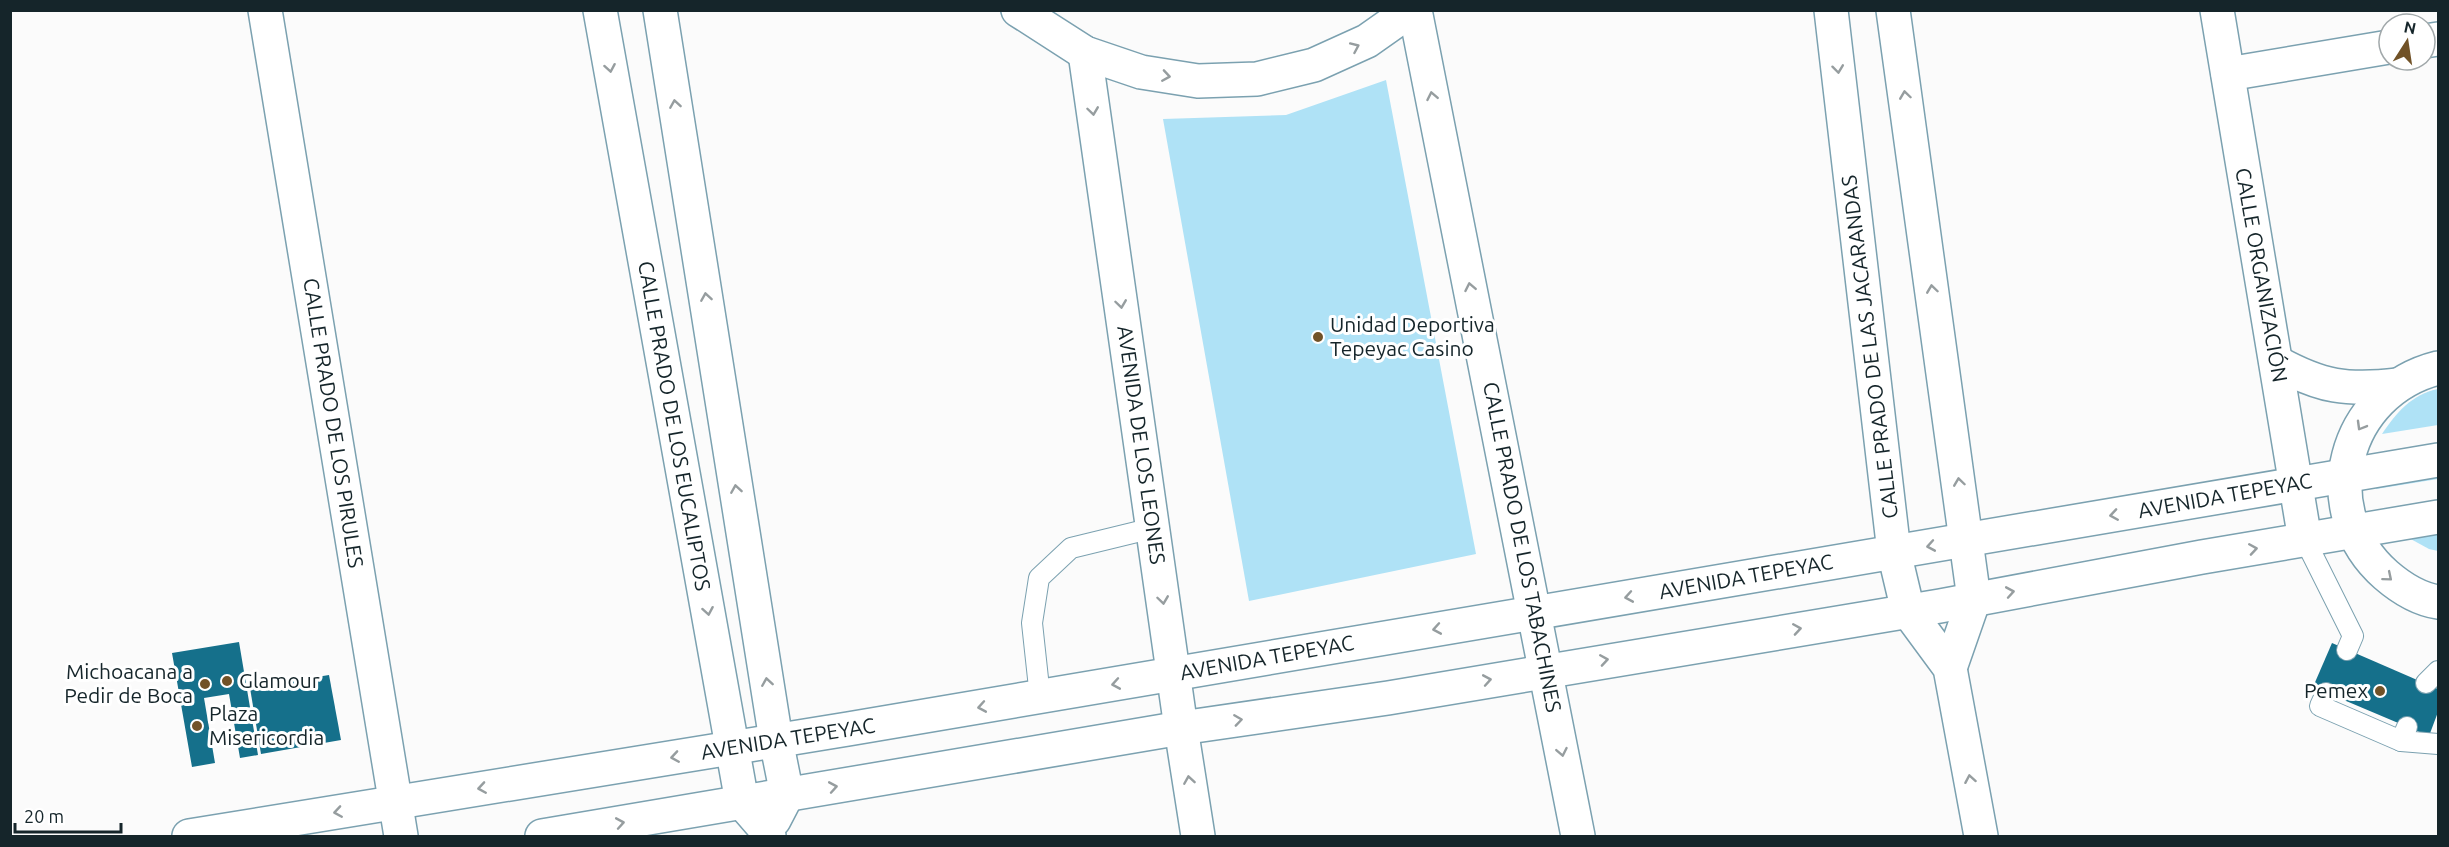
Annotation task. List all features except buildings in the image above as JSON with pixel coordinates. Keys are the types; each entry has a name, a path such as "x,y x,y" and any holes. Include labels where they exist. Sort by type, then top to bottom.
{"street":[{"name":"CALLE PRADO DE LOS PIRULES","path":"265,10 401,837"},
{"name":"CALLE PRADO DE LOS EUCALIPTOS","path":"600,10 742,802"},
{"path":"660,10 776,740 787,795 768,834 742,802"},
{"path":"1018,10 1085,53 1141,72 1198,81 1257,78 1314,65 1366,41 1413,10"},
{"name":"CALLE PRADO DE LOS TABACHINES","path":"1413,10 1547,670 1578,837"},
{"name":"CALLE PRADO DE LAS JACARANDAS","path":"1831,10 1894,552 1908,611 1950,668 1981,837"},
{"name":"CALLE PRADO DE LAS JACARANDAS","path":"1893,10 1974,599 1950,668"},
{"name":"CALLE ORGANIZACIÓN","path":"2217,10 2305,540"},
{"path":"2228,74 2377,49"},
{"name":"AVENIDA DE LOS LEONES","path":"1085,53 1198,837"},
{"path":"2276,362 2304,378 2334,387 2366,389 2398,385"},
{"name":"AVENIDA TEPEYAC","path":"2439,368 2416,375 2398,385 2377,403 2361,424 2350,449 2345,476 2346,504 2354,531 2364,550 2378,568 2394,582 2412,593 2439,603"},
{"name":"AVENIDA TEPEYAC","path":"189,837 1040,697 2439,460"},
{"path":"542,837 1181,728 1388,698 1908,611 2439,517"}],"lane":[{"path":"1040,697 1032,623 1039,578 1071,548 1153,528"},
{"path":"2305,540 2353,636 2347,650"},
{"path":"2326,693 2320,706 2439,744"}],"shaded area":[{"name":"Unidad Deportiva Tepeyac Casino","path":"1386,80 1476,554 1249,601 1163,119 1286,115"},
{"path":"2438,389 2438,425 2382,434 2393,419 2413,400"},
{"path":"2438,463 2438,479 2376,489 2374,473"},
{"path":"2438,530 2438,551 2429,549 2407,537"}],"place":[{"name":"Unidad Deportiva Tepeyac Casino","path":"1318,337"},
{"name":"Glamour","path":"227,681"},
{"name":"Michoacana a Pedir de Boca","path":"205,684"},
{"name":"Pemex","path":"2380,691"},
{"name":"Plaza Misericordia","path":"197,726"}]}
